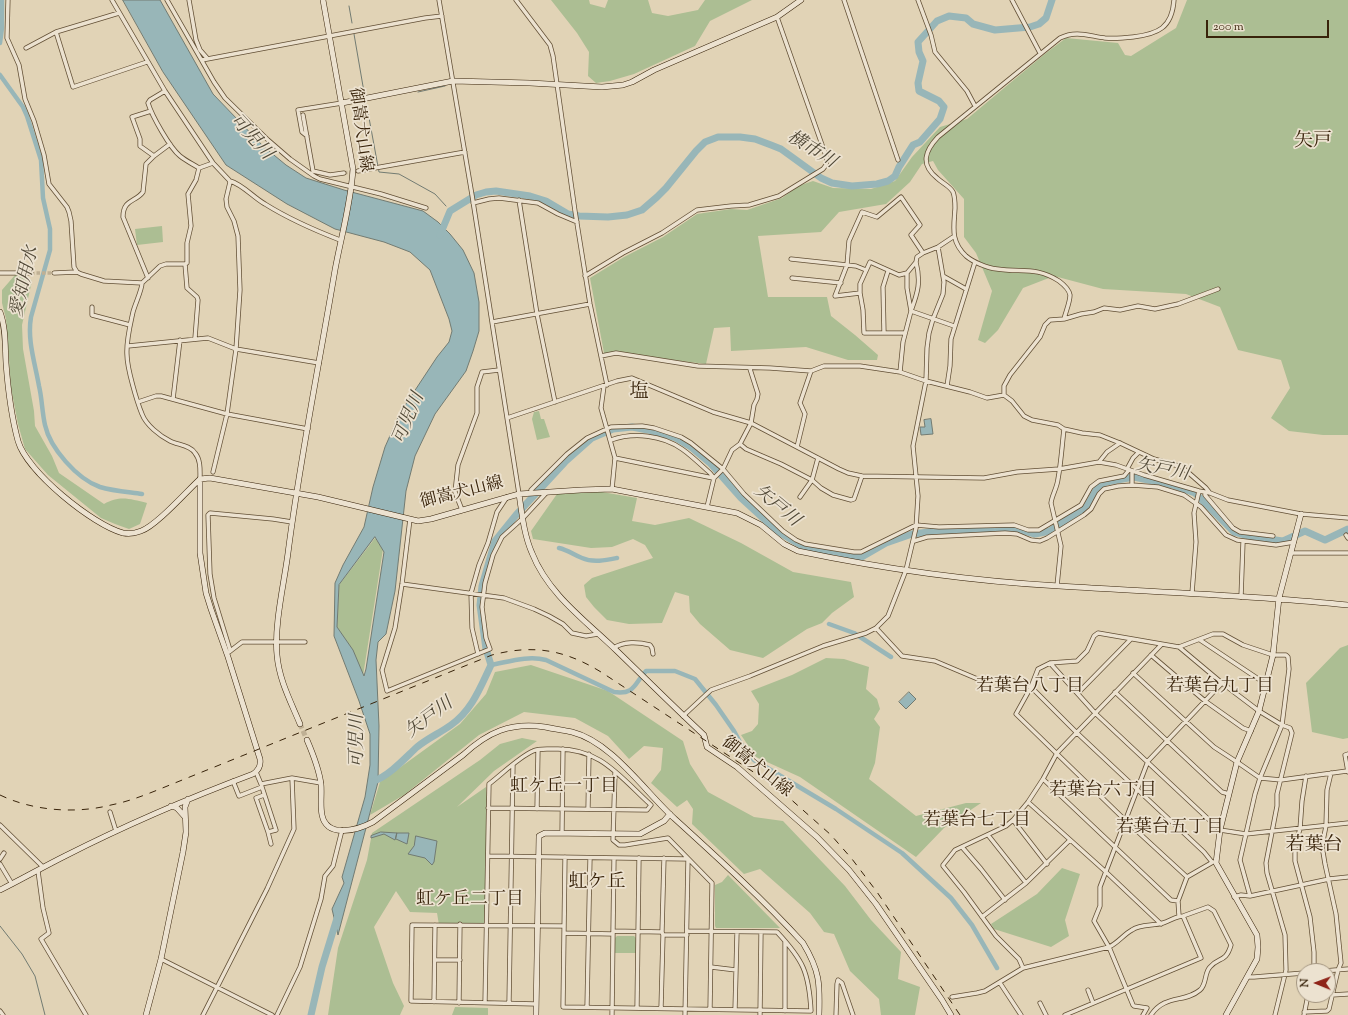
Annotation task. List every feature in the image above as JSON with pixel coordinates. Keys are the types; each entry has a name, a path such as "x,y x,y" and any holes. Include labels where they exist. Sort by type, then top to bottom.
{"street":[{"path":"8,0 7,38 19,64 25,99 34,121 44,155 49,184 67,207 69,212 74,267 77,272"},
{"path":"112,0 165,91 214,163 230,181 236,183 254,198 275,211 318,232 340,240"},
{"path":"167,0 214,82 225,98 268,140 290,159 318,178 426,208"},
{"path":"189,0 196,40 200,50 207,58"},
{"name":"御嵩犬山線","path":"323,0 353,170 352,187 340,240 297,494 409,519 426,520 519,494 526,533 532,554 540,569 564,602 614,648 704,736 707,747 737,767 817,837 849,870 876,904 951,1015"},
{"path":"439,0 472,195 519,494 612,489 738,513 761,525 784,544 798,551 906,570 1057,586 1279,598 1348,605"},
{"path":"516,0 550,45 585,276 602,356 605,385 601,408 615,458 612,489"},
{"path":"307,136 302,132 298,110 342,103 453,81 602,87 623,85 777,17 801,0"},
{"path":"844,0 898,160"},
{"path":"918,0 931,35 935,52 964,87 975,106"},
{"path":"1012,0 1040,53"},
{"path":"1064,318 1070,297 1069,292 1062,283 1052,276 1035,271 996,269 975,262 967,257 953,236 955,202 953,193 947,185 937,178 932,172 927,165 926,156 930,146 938,136 1060,38 1080,33 1113,38 1153,34 1169,19 1173,10 1174,0"},
{"path":"26,48 56,32 119,13"},
{"path":"202,60 442,16"},
{"path":"585,276 623,253 662,233 697,210 731,206 749,206 783,194 823,169 826,165 827,159 777,17"},
{"path":"56,32 73,86 147,62"},
{"path":"165,91 150,100 148,103 150,111 170,144 180,156 199,168"},
{"path":"150,111 132,117 140,139 140,146 154,156"},
{"path":"303,115 313,171 316,172 318,178"},
{"path":"148,278 123,216 123,211 132,200 143,192 146,164 170,144"},
{"path":"358,171 465,152"},
{"path":"199,168 214,163"},
{"path":"195,338 198,300 197,297 187,288 186,264 188,261 188,244 191,226 188,194 196,180 199,168"},
{"path":"316,172 330,174 344,173"},
{"path":"213,472 227,414 236,349 240,290 238,236 234,220 227,208 226,199 230,181"},
{"path":"860,293 835,296 847,265 849,241 862,212 877,217 900,197 920,225 911,235 923,253"},
{"path":"473,203 489,199 518,200 538,203 576,222"},
{"path":"518,200 537,314 555,402"},
{"path":"911,311 907,288 908,273 910,268 916,262 917,257 938,247 953,236"},
{"path":"683,716 711,690 750,676 823,646 866,633 876,628 888,616 906,570 914,542 918,507 913,446 926,381 927,348 933,319 943,294 944,282 938,247"},
{"path":"791,259 856,266 866,270"},
{"path":"904,333 864,333 860,284 870,262 899,275 908,273"},
{"path":"900,372 904,333 917,295 919,283 916,262"},
{"path":"947,386 950,366 951,339 975,262"},
{"path":"54,273 77,272 104,282 142,283 160,266 166,264 186,264"},
{"path":"884,333 883,287 888,271"},
{"path":"0,273 31,273"},
{"path":"943,276 966,289"},
{"path":"792,278 841,283"},
{"path":"0,890 116,831 171,806 256,772 261,764 228,657 210,609 200,553 200,465 198,458 195,452 190,448 171,441 146,422 138,402 128,364 126,354 130,325 135,302 142,287 142,283"},
{"path":"1004,395 1004,386 1010,375 1040,337 1045,325 1050,320 1094,312 1104,308 1120,310 1138,306 1155,309 1178,304 1218,288"},
{"path":"492,322 590,304"},
{"path":"92,307 92,315 130,325"},
{"path":"911,311 954,326"},
{"path":"0,312 4,325 12,415 18,443 26,457 52,487 83,512 112,528 125,533 131,533 142,531 154,524 200,479 210,478 297,494 292,522 277,642 277,656 281,676 300,724"},
{"path":"128,346 195,338 213,338 236,349 319,363"},
{"path":"173,399 180,340"},
{"path":"602,356 616,353 698,366 750,369 770,368 812,371 824,366 860,366 900,372 987,398 1004,395 1012,401 1024,416 1032,420 1058,425 1064,429 1082,433 1100,435 1154,459 1182,467 1210,493"},
{"path":"707,507 714,478 723,469 732,450 740,444 751,423 758,394 750,369"},
{"path":"462,510 455,492 455,486 458,465 477,413 477,386 482,372 499,370"},
{"path":"797,447 805,414 800,403 812,371"},
{"path":"507,418 617,381 632,378 713,412 751,423 848,473 862,476 984,478 1017,472 1059,469 1099,462 1111,464 1210,493 1228,500 1301,514 1348,518"},
{"path":"138,402 156,396 173,399 227,414 308,429"},
{"path":"531,493 531,490 567,454 587,438 607,428 620,426 642,426 654,428 682,437 723,469 744,494 783,531 796,540 805,544 844,551 861,552 916,526 939,527 1014,525 1028,530 1039,530 1081,505 1091,487 1099,480 1124,476 1130,470"},
{"path":"1057,586 1061,546 1051,503 1056,488 1064,429"},
{"path":"611,440 619,437 643,436 670,443 682,449 714,478"},
{"path":"1099,462 1107,452 1120,443"},
{"path":"740,444 746,449 781,464 812,480 821,488 833,495 851,500 854,499 862,476"},
{"path":"1132,484 1130,470 1133,458 1140,452"},
{"path":"615,458 714,478"},
{"path":"800,497 812,480 818,458"},
{"path":"914,542 927,537 1005,533 1017,534 1031,540 1040,541 1058,532 1084,515 1091,509 1099,494 1104,489 1132,484 1158,487 1184,495 1206,511 1226,535 1231,538 1243,542 1276,546 1294,542"},
{"path":"1192,593 1196,542 1194,513 1199,491"},
{"path":"409,519 402,584 395,628 382,670 387,691 490,649 486,638 482,608 487,572 497,545 502,538 547,492"},
{"path":"1205,492 1205,495 1233,528 1240,532 1273,536"},
{"path":"478,654 472,628 472,594 479,565 488,544 497,512 507,497"},
{"path":"228,657 230,650 214,598 210,574 208,514 210,512 292,522"},
{"path":"1214,862 1220,830 1237,762 1259,711 1266,684 1273,655 1279,598 1301,514"},
{"path":"1241,597 1243,542"},
{"path":"1291,553 1348,553"},
{"path":"402,584 504,598 534,609 563,624 572,633 586,636 598,634"},
{"path":"876,628 902,656 935,661 980,680 1011,680 1031,687 1076,732 1214,862 1257,935 1258,947 1257,959 1226,1015"},
{"path":"1187,877 1125,820 1016,714 1031,687 1038,669 1050,663 1077,661 1087,651 1094,636 1098,634 1179,647 1213,634 1223,634 1243,645 1273,655 1286,655 1289,660 1282,725 1255,794 1240,860 1250,896"},
{"path":"1078,694 1131,639"},
{"path":"1200,640 1266,684"},
{"path":"230,650 242,642 305,642"},
{"path":"614,648 618,645 631,643 650,644 653,654"},
{"path":"1023,968 1019,959 996,936 943,866 944,862 955,850 1006,826 1012,820 1028,802 1057,753 1161,645"},
{"path":"1179,647 1222,683 1259,711 1282,725 1290,728 1292,733 1278,794 1266,862 1267,873 1285,935 1286,970 1275,1015"},
{"path":"1151,655 1205,701 1243,728 1250,731"},
{"path":"1050,663 1095,713 1220,830 1246,834 1348,823"},
{"path":"1133,673 1214,747 1260,778 1281,780 1347,772 1345,755 1348,754"},
{"path":"1143,1015 1147,1008 1134,1006 1109,947 1094,921 1100,906 1100,887 1148,761 1222,683"},
{"path":"1115,692 1222,792 1229,794"},
{"path":"307,740 316,763 321,783 321,814 325,824 335,830 350,830 365,826 386,813 486,737 502,729 516,726 535,726 573,732 583,736 604,748 621,763 670,814 725,865 803,944 812,958 818,976 820,990 819,1015"},
{"path":"562,833 563,748"},
{"path":"485,1003 487,925 488,808 489,784 527,754 538,750 563,748 578,750 600,760 651,805 647,810 488,808"},
{"path":"537,809 538,750"},
{"path":"588,809 589,754"},
{"path":"509,1003 513,765"},
{"path":"256,772 276,830 268,832"},
{"path":"615,772 613,840 621,846 668,838 712,883 710,1010"},
{"path":"1331,774 1327,790 1326,826 1322,846 1336,914 1340,949 1341,963 1336,978"},
{"path":"1306,776 1300,829 1295,845 1295,861 1310,917 1314,963"},
{"path":"233,781 239,796 261,786 292,778 321,783"},
{"path":"203,1015 274,874 294,829 292,778"},
{"path":"1043,779 1171,900 1178,901"},
{"path":"264,795 256,798 271,844"},
{"path":"146,1015 161,959 183,852 186,832 185,807 188,799"},
{"path":"1028,802 1161,924"},
{"path":"171,806 177,808 185,817"},
{"path":"110,812 116,831"},
{"path":"536,1015 539,836 545,832 640,834 664,821 670,814"},
{"path":"1012,820 1047,864"},
{"path":"0,825 44,868"},
{"path":"277,1015 300,968 321,899 325,876 333,866 342,830"},
{"path":"988,834 1026,883"},
{"path":"982,917 1026,883 1070,840"},
{"path":"962,847 1005,900"},
{"path":"0,859 4,853"},
{"path":"488,856 688,859"},
{"path":"564,933 777,932 795,951 805,971 809,986 811,1011 563,1007 565,857"},
{"path":"587,1007 590,858"},
{"path":"612,1015 614,858"},
{"path":"637,1008 639,858"},
{"path":"662,1008 664,858"},
{"path":"685,1015 688,859"},
{"path":"1065,1015 1201,958 1181,916 1178,901 1187,877 1214,862"},
{"path":"0,864 12,884"},
{"path":"38,871 43,908 49,933 41,939 86,1015"},
{"path":"1234,897 1241,895 1250,896 1329,879 1348,877"},
{"path":"952,997 977,993 1000,983 1023,968 1109,947 1119,942 1132,930 1161,924 1208,907 1214,911 1231,945 1229,951 1225,957 1210,967 1201,990 1163,1003 1152,1015"},
{"path":"460,924 460,1003"},
{"path":"536,1004 411,1001 412,925 460,924 564,926"},
{"path":"434,1002 435,925"},
{"path":"735,1010 737,932"},
{"path":"760,1015 761,932"},
{"path":"785,942 785,1011"},
{"path":"161,959 272,1015"},
{"path":"435,960 460,960"},
{"path":"711,968 736,970"},
{"path":"1338,970 1348,969"},
{"path":"1248,977 1254,978 1296,974"},
{"path":"836,1015 838,980 842,983 853,1015"},
{"path":"1000,983 1021,1015"},
{"path":"1088,990 1093,1003"},
{"path":"1336,995 1348,994"},
{"path":"1040,1003 1046,1015"},
{"path":"1306,1003 1304,1013 1327,1011 1330,1003"},
{"path":"0,1011 3,1015"}],"green space":[{"path":"551,0 589,0 590,4 605,8 608,0 648,0 652,13 668,16 698,10 705,0 752,0 710,21 695,46 634,74 610,81 596,83 588,76 589,52 577,33"},
{"path":"1187,0 1348,0 1348,435 1323,435 1289,431 1271,418 1290,388 1281,360 1238,350 1220,307 1186,294 1103,289 1054,276 1023,288 998,330 985,343 978,340 992,291 976,253 964,237 964,199 938,170 933,161 922,164 910,182 886,204 839,212 821,232 758,236 768,297 827,297 831,316 878,355 877,360 848,360 806,347 731,351 730,327 714,328 706,364 616,353 604,353 590,278 624,257 663,237 697,214 731,209 747,210 782,198 798,186 813,181 833,188 871,189 895,181 912,157 940,127 967,119 1066,38 1118,43 1125,55 1131,56 1176,28"},
{"path":"162,226 163,242 137,245 135,229"},
{"path":"15,275 25,275 32,281 22,325 23,349 34,411 35,426 52,456 59,473 104,504 115,499 130,499 147,503 140,524 129,529 101,518 48,475 25,449 18,424 11,388 6,319 2,303 2,290"},
{"path":"539,411 541,419 544,419 550,437 537,440 532,419 534,412"},
{"path":"602,492 637,498 632,521 655,525 689,518 741,543 793,572 851,582 854,597 832,613 822,623 807,629 763,658 730,650 700,624 690,612 689,596 675,592 662,623 629,624 607,620 586,597 584,585 592,578 653,558 645,545 633,539 612,547 591,548 533,539 531,531 557,494"},
{"path":"375,538 383,549 363,676 337,627 339,585"},
{"path":"1348,645 1348,738 1343,739 1312,732 1306,683 1340,648"},
{"path":"826,658 844,659 869,667 866,689 877,699 880,709 874,719 880,727 875,763 869,779 916,816 966,803 981,803 944,828 916,857 800,777 756,757 741,735 752,731 758,724 759,704 751,691 792,675"},
{"path":"531,665 608,691 683,741 690,764 708,792 754,817 783,821 845,886 871,920 901,952 898,979 920,987 915,1015 881,1015 879,999 850,971 834,934 824,932 810,913 760,869 744,874 692,824 693,809 687,800 677,807 651,783 661,770 663,748 644,746 629,759 608,736 575,718 524,712 479,735 404,795 370,815 380,782 460,724 486,694 495,672"},
{"path":"522,738 537,741 494,771 457,807 486,787 488,808 487,925 439,925 437,913 410,912 396,891 374,927 393,983 404,1006 400,1015 328,1015 338,948 367,860 372,833 480,760 500,744"},
{"path":"1062,868 1080,874 1065,920 1069,936 1051,947 994,929 991,924 1037,894"},
{"path":"728,875 780,928 716,928 715,885 722,882"},
{"path":"617,936 634,936 636,938 636,953 615,953 615,938"},
{"path":"455,1007 488,1008 488,1015 452,1015"}],"water":[{"path":"123,0 160,0 213,94 263,146 286,165 306,178 344,190 423,211 438,222 450,234 463,250 474,273 479,302 479,331 473,351 466,371 435,414 415,456 406,491 395,591 386,634 378,642 376,660 379,726 378,782 338,935 332,909 344,883 342,877 365,797 370,765 370,734 334,636 335,583 364,527 373,487 385,447 400,413 437,357 449,342 452,331 449,319 430,270 410,252 384,242 335,229 287,204 226,165 163,72","holes":["375,537 384,552 366,669 364,676 353,650 337,627 339,585"]},
{"path":"931,419 933,434 921,435 920,427 925,427 924,420"},
{"path":"909,692 916,699 906,709 899,702"},
{"path":"381,832 397,833 395,840 384,834 371,838 371,836"},
{"path":"397,833 409,833 407,844 396,839"},
{"path":"416,836 437,841 434,862 432,865 425,858 408,854 414,846"}],"waterway":[{"name":"愛知用水","path":"0,43 2,28 2,0"},
{"name":"横市川","path":"440,235 450,211 476,195 486,192 496,191 530,196 546,201 568,214 579,216 608,217 627,215 642,210 666,188 705,142 718,137 755,139 781,149 821,178 832,183 852,186 877,184 888,181 895,176 913,145 920,142 940,119 944,107 939,101 919,91 918,83 923,61 919,52 918,42 937,21 949,16 966,18 973,24 995,30 1030,27 1039,24 1046,18 1052,0"},
{"path":"349,6 352,23"},
{"path":"354,34 364,92"},
{"name":"愛知用水","path":"0,75 23,107 41,160 43,198 50,229 50,250 31,317 30,334 44,420 48,434 52,443 66,462 91,483 110,490 142,494"},
{"path":"418,92 445,86"},
{"path":"367,107 379,172 399,174 435,194 446,206"},
{"name":"矢戸川","path":"374,781 386,775 417,747 451,725 465,713 479,690 491,665 486,649 480,605 482,586 495,541 516,515 565,462 592,438 613,429 632,427 676,438 691,447 710,463 741,498 777,531 807,549 837,552 860,558 886,543 912,534 937,531 1013,528 1035,534 1050,531 1087,506 1098,487 1106,482 1134,477 1172,485 1195,493 1234,532 1253,537 1283,541 1305,531 1325,540 1348,529"},
{"name":"愛知用水","path":"559,548 586,560 600,561 617,558"},
{"name":"愛知用水","path":"829,624 854,633 891,657"},
{"path":"491,665 532,658 546,660 614,692 626,692 630,690 646,671 675,671 695,679 716,705 741,744 754,760 836,809 902,853 951,898 972,925 997,968"},
{"name":"可児川","path":"311,1015 322,967 338,915"},
{"path":"0,926 22,954 35,976 45,1015"}],"tunnel":[{"path":"344,173 358,171"},
{"path":"31,273 54,273"},
{"path":"300,724 307,740"}],"railway":[{"path":"0,795 26,805 40,808 69,810 98,808 117,804 155,791 492,655 522,650 549,651 575,659 601,672 786,795 831,835 852,859 877,892 960,1015"}],"district":[{"name":"矢戸","path":"1313,143"},
{"name":"塩","path":"639,394"},
{"name":"若葉台八丁目","path":"1030,688"},
{"name":"若葉台九丁目","path":"1220,688"},
{"name":"虹ケ丘一丁目","path":"564,788"},
{"name":"若葉台六丁目","path":"1103,792"},
{"name":"若葉台七丁目","path":"977,822"},
{"name":"若葉台五丁目","path":"1170,829"},
{"name":"若葉台","path":"1314,847"},
{"name":"虹ケ丘","path":"597,884"},
{"name":"虹ケ丘二丁目","path":"470,901"}]}
